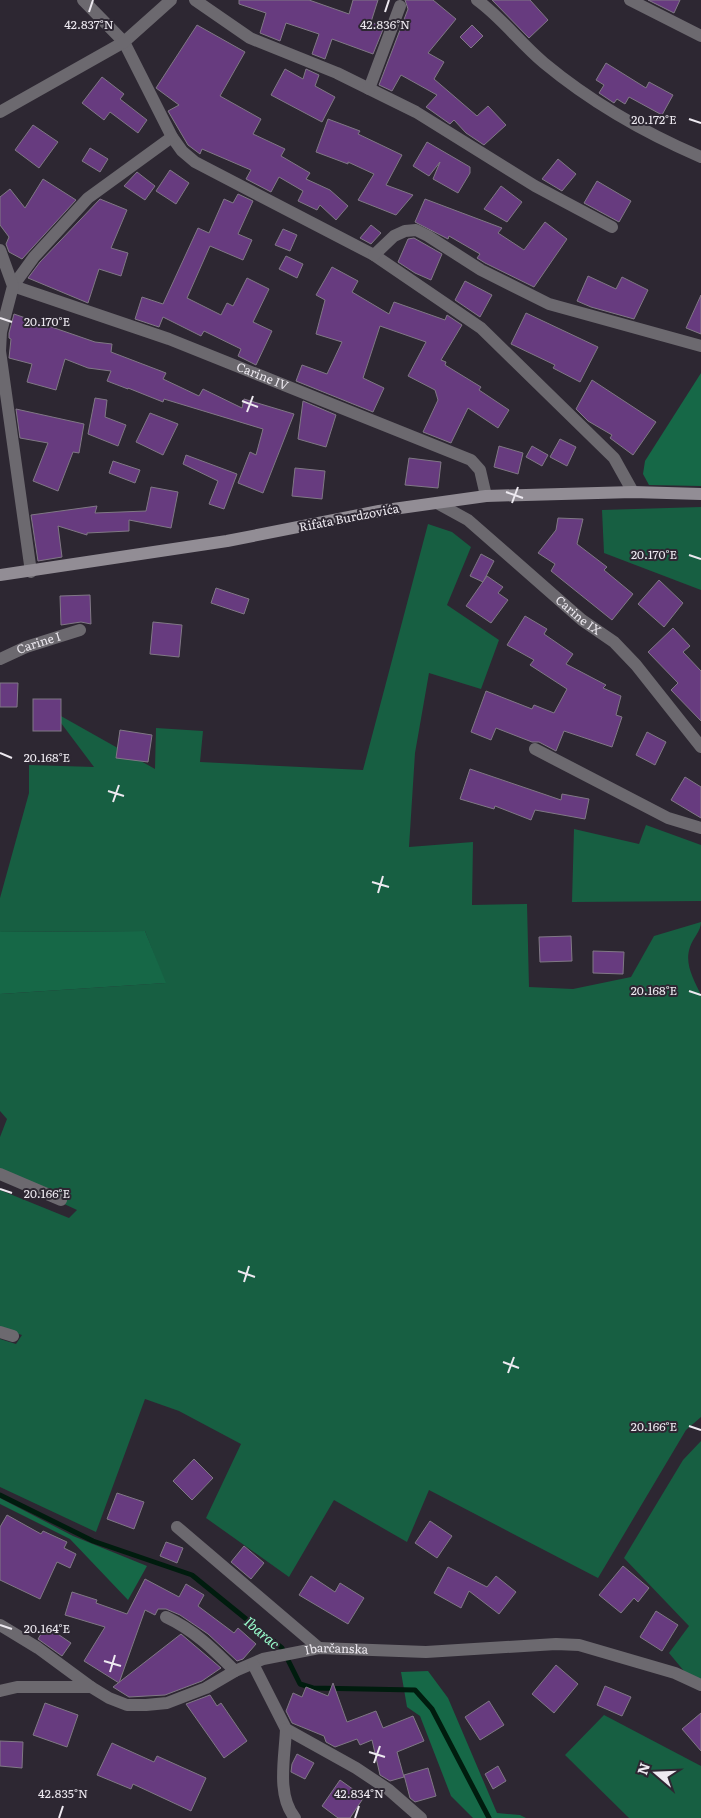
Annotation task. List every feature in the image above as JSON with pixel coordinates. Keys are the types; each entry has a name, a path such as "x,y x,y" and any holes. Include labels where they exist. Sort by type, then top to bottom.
{"street":[{"path":"83,0 124,42 172,137 182,151 195,162 374,255 481,328 614,458 633,492"},
{"path":"0,112 124,42 171,0"},
{"path":"195,0 250,38 337,73 416,112 536,186 612,227"},
{"path":"477,0 509,28 541,61 569,84 656,138 701,157"},
{"path":"630,0 701,36"},
{"path":"369,89 400,6"},
{"path":"31,572 0,351 1,332 13,286 34,257 88,198 172,137"},
{"path":"374,255 394,236 405,231 416,230 481,270 549,304 701,346"},
{"path":"0,250 13,286"},
{"name":"Carine IV","path":"13,286 169,338 471,460 480,470 486,496"},
{"name":"Rifata Burdzovića","path":"0,575 227,542 379,511 486,496 633,492 701,494"},
{"name":"Carine IX","path":"437,503 468,520 582,620 614,642 636,665 701,747"},
{"name":"Carine I","path":"0,659 26,647 80,630"},
{"path":"535,749 668,818 701,828"},
{"path":"0,1174 61,1200"},
{"path":"0,1332 13,1336"},
{"path":"177,1527 319,1648"},
{"path":"166,1617 186,1626 199,1636 235,1671"},
{"name":"Ibarčanska","path":"0,1625 38,1648 91,1688 118,1702 146,1706 167,1703 206,1688 235,1671 258,1662 319,1648 426,1652 556,1644 579,1646 675,1673 701,1685"},
{"path":"258,1662 286,1729 284,1794 287,1807 295,1818"},
{"path":"0,1691 18,1687 91,1688"},
{"path":"286,1729 381,1784 420,1818"}],"green space":[{"path":"701,373 701,486 649,485 643,474 645,461"},
{"path":"701,507 701,590 604,553 602,510"},
{"path":"428,524 452,532 471,547 447,605 499,640 481,689 429,673 415,753 409,847 473,842 472,905 527,904 529,987 573,989 631,977 654,936 701,922 700,928 690,947 688,960 693,978 701,995 701,1417 686,1430 598,1578 429,1490 407,1542 334,1500 289,1577 206,1518 241,1444 179,1411 145,1399 96,1532 0,1487 0,1339 16,1344 22,1335 0,1328 0,1190 69,1218 77,1210 0,1174 0,1137 7,1119 0,1111 0,994 165,983 145,931 0,932 0,898 29,793 29,765 94,767 52,711 155,769 156,728 203,731 200,762 363,770"},
{"path":"646,825 701,845 701,901 572,902 574,829 639,844"},
{"path":"145,931 166,983 0,994 0,932"},
{"path":"701,1441 701,1682 689,1677 669,1653 689,1626 624,1558 683,1460"},
{"path":"0,1498 73,1536 147,1566 128,1600 70,1539 0,1504"},
{"path":"428,1671 448,1698 497,1813 520,1815 526,1818 473,1818 451,1796 420,1716 407,1707 401,1672"},
{"path":"604,1715 701,1766 701,1818 629,1818 565,1755"}],"building":[{"path":"239,0 309,0 349,14 353,0 378,0 371,22 384,27 373,54 332,39 325,59 312,54 319,34 286,23 280,41 260,33 266,13 239,4"},
{"path":"405,0 433,0 456,19 428,53 444,62 434,79 477,116 488,106 506,125 484,145 466,133 454,120 450,124 426,107 437,95 401,75 392,91 379,85 408,9"},
{"path":"492,0 530,0 548,20 529,38"},
{"path":"648,0 680,0 674,13"},
{"path":"197,25 245,52 220,96 261,119 253,134 285,149 281,156 310,173 306,179 330,190 348,206 336,220 320,205 317,210 298,201 303,191 279,177 271,192 246,179 251,170 202,149 200,154 188,145 168,111 179,105 156,88"},
{"path":"472,25 483,36 471,48 460,37"},
{"path":"606,63 646,88 649,82 673,95 662,115 629,97 625,104 617,99 614,103 599,93 604,85 596,80"},
{"path":"285,69 303,79 306,69 319,75 315,86 335,97 322,122 271,95"},
{"path":"102,77 124,94 120,99 147,120 138,133 110,112 104,120 82,103"},
{"path":"328,119 360,131 358,134 402,155 386,185 413,195 396,215 358,200 374,174 348,162 348,164 316,152"},
{"path":"33,125 58,142 39,168 15,150"},
{"path":"427,142 470,167 470,173 458,193 433,179 440,162 429,176 413,166"},
{"path":"90,148 108,159 100,172 82,161"},
{"path":"558,159 576,174 562,191 542,179"},
{"path":"170,170 189,183 176,204 156,191"},
{"path":"137,172 155,186 145,200 124,186"},
{"path":"43,179 76,200 22,259 9,252 6,244 9,237 0,225 0,197 10,189 25,208"},
{"path":"597,181 631,201 619,222 584,203"},
{"path":"501,186 522,202 507,222 484,209"},
{"path":"238,194 253,201 238,234 252,240 243,260 210,246 187,298 221,315 227,303 233,306 247,278 269,289 253,322 272,331 256,365 238,356 241,349 204,331 201,336 163,317 159,327 135,319 142,297 163,304 198,228 209,233 224,199 233,203"},
{"path":"100,199 127,210 111,248 128,253 121,276 99,269 88,303 28,278 40,262"},
{"path":"425,199 502,228 498,233 524,250 545,222 567,239 534,287 485,263 477,258 480,254 449,236 448,239 415,222"},
{"path":"371,225 381,233 371,244 360,238"},
{"path":"283,229 297,235 290,251 275,245"},
{"path":"414,238 442,254 431,280 415,273 398,262 408,239"},
{"path":"286,256 303,264 297,278 279,269"},
{"path":"332,267 358,281 352,292 389,314 394,302 445,320 447,315 462,325 441,360 446,362 445,365 481,387 479,390 509,410 498,428 468,408 451,443 423,432 438,400 435,390 408,376 426,342 380,326 363,378 384,388 373,412 296,381 302,365 327,374 342,342 316,334 325,300 316,295"},
{"path":"588,276 616,289 622,277 648,290 634,319 591,307 577,301"},
{"path":"465,281 492,295 480,317 455,300"},
{"path":"701,295 701,334 686,328"},
{"path":"526,313 598,347 580,382 553,368 555,365 511,344"},
{"path":"14,314 95,342 112,344 111,352 166,373 163,379 199,396 203,389 242,408 244,399 294,414 263,493 238,483 250,452 256,455 263,429 164,399 163,402 107,381 111,371 88,368 65,359 56,390 27,382 32,364 9,358 11,339 9,338 9,333"},
{"path":"592,380 656,422 633,455 610,438 612,435 588,421 576,409"},
{"path":"95,398 107,400 105,417 126,425 118,446 88,434"},
{"path":"303,401 336,415 326,447 298,439"},
{"path":"16,409 84,424 79,453 73,452 58,491 33,481 48,443 20,438"},
{"path":"150,413 178,424 163,455 136,442"},
{"path":"560,439 576,447 567,466 550,457"},
{"path":"499,446 523,453 518,474 494,467"},
{"path":"532,446 548,455 542,466 526,457"},
{"path":"186,455 237,474 224,509 209,504 218,481 183,464"},
{"path":"409,458 441,462 438,488 405,485"},
{"path":"113,461 140,470 135,483 109,473"},
{"path":"295,468 325,471 322,499 292,496"},
{"path":"151,487 178,492 171,528 129,520 129,531 87,533 87,535 58,526 62,557 38,561 31,515 97,506 95,513 146,511"},
{"path":"558,518 583,519 577,544 607,567 604,570 633,594 612,620 551,571 555,564 538,553 556,530"},
{"path":"481,554 494,561 483,582 470,576"},
{"path":"487,576 503,587 498,593 508,600 491,623 466,606"},
{"path":"659,580 683,603 664,627 638,604"},
{"path":"216,588 249,599 244,614 211,603"},
{"path":"90,595 91,624 81,622 61,625 60,596"},
{"path":"525,616 547,629 544,634 573,654 566,664 606,685 603,688 621,696 616,715 622,717 612,747 564,731 556,751 539,742 532,742 496,728 491,740 471,732 486,691 532,709 534,705 554,713 567,689 530,665 534,660 507,645"},
{"path":"153,622 182,625 179,657 150,654"},
{"path":"673,628 690,646 683,652 701,671 701,721 671,690 678,683 648,652"},
{"path":"0,683 18,683 17,707 0,707"},
{"path":"33,699 61,699 61,731 33,731"},
{"path":"120,730 152,735 148,762 116,758"},
{"path":"647,732 666,742 655,765 636,755"},
{"path":"470,769 561,800 562,794 589,799 585,819 535,810 531,820 495,806 494,809 460,799"},
{"path":"685,777 701,787 701,818 671,800"},
{"path":"571,936 572,961 540,962 539,937"},
{"path":"593,951 624,952 623,974 593,973"},
{"path":"194,1459 213,1478 192,1500 173,1481"},
{"path":"117,1493 144,1502 134,1529 107,1519"},
{"path":"7,1515 41,1534 43,1531 67,1542 64,1548 76,1554 70,1568 57,1562 40,1599 0,1580 0,1527"},
{"path":"430,1521 452,1536 437,1558 415,1543"},
{"path":"166,1542 183,1548 177,1563 160,1556"},
{"path":"244,1546 264,1563 251,1579 231,1562"},
{"path":"623,1566 649,1588 638,1602 634,1598 621,1613 599,1595"},
{"path":"448,1567 487,1587 496,1576 516,1592 499,1614 469,1591 461,1608 434,1593"},
{"path":"311,1576 335,1592 340,1583 364,1598 348,1624 299,1595"},
{"path":"145,1579 179,1597 186,1584 204,1595 198,1606 234,1633 238,1628 256,1644 243,1659 237,1661 208,1634 180,1615 166,1609 158,1609 155,1615 145,1610 119,1683 84,1661 105,1627 65,1615 72,1592 97,1600 96,1603 127,1614"},
{"path":"656,1611 678,1625 662,1651 640,1637"},
{"path":"46,1626 71,1643 62,1656 38,1639"},
{"path":"181,1634 221,1668 202,1681 165,1695 129,1697 113,1687"},
{"path":"556,1665 578,1684 554,1713 532,1694"},
{"path":"333,1683 347,1722 376,1711 383,1728 413,1716 424,1741 397,1752 404,1777 390,1781 380,1775 372,1740 360,1745 357,1739 335,1747 326,1742 324,1736 292,1723 286,1711 293,1693 302,1697 306,1687 328,1696"},
{"path":"605,1686 631,1697 622,1716 597,1705"},
{"path":"210,1695 217,1706 221,1703 247,1741 224,1758 186,1704"},
{"path":"489,1701 504,1725 480,1740 465,1717"},
{"path":"45,1703 78,1715 67,1747 33,1735"},
{"path":"701,1713 701,1751 682,1729"},
{"path":"0,1741 23,1742 22,1768 0,1766"},
{"path":"112,1743 154,1762 157,1756 206,1778 191,1811 133,1784 131,1789 97,1775"},
{"path":"297,1754 314,1763 305,1779 291,1772 292,1764"},
{"path":"498,1766 506,1781 493,1789 485,1774"},
{"path":"428,1768 436,1796 415,1802 410,1798 404,1775"},
{"path":"340,1780 364,1797 350,1818 338,1818 322,1806"}],"waterway":[{"name":"Ibarac","path":"0,1495 93,1541 192,1575 282,1648 300,1684 313,1688 415,1690 432,1709 489,1818"}]}
